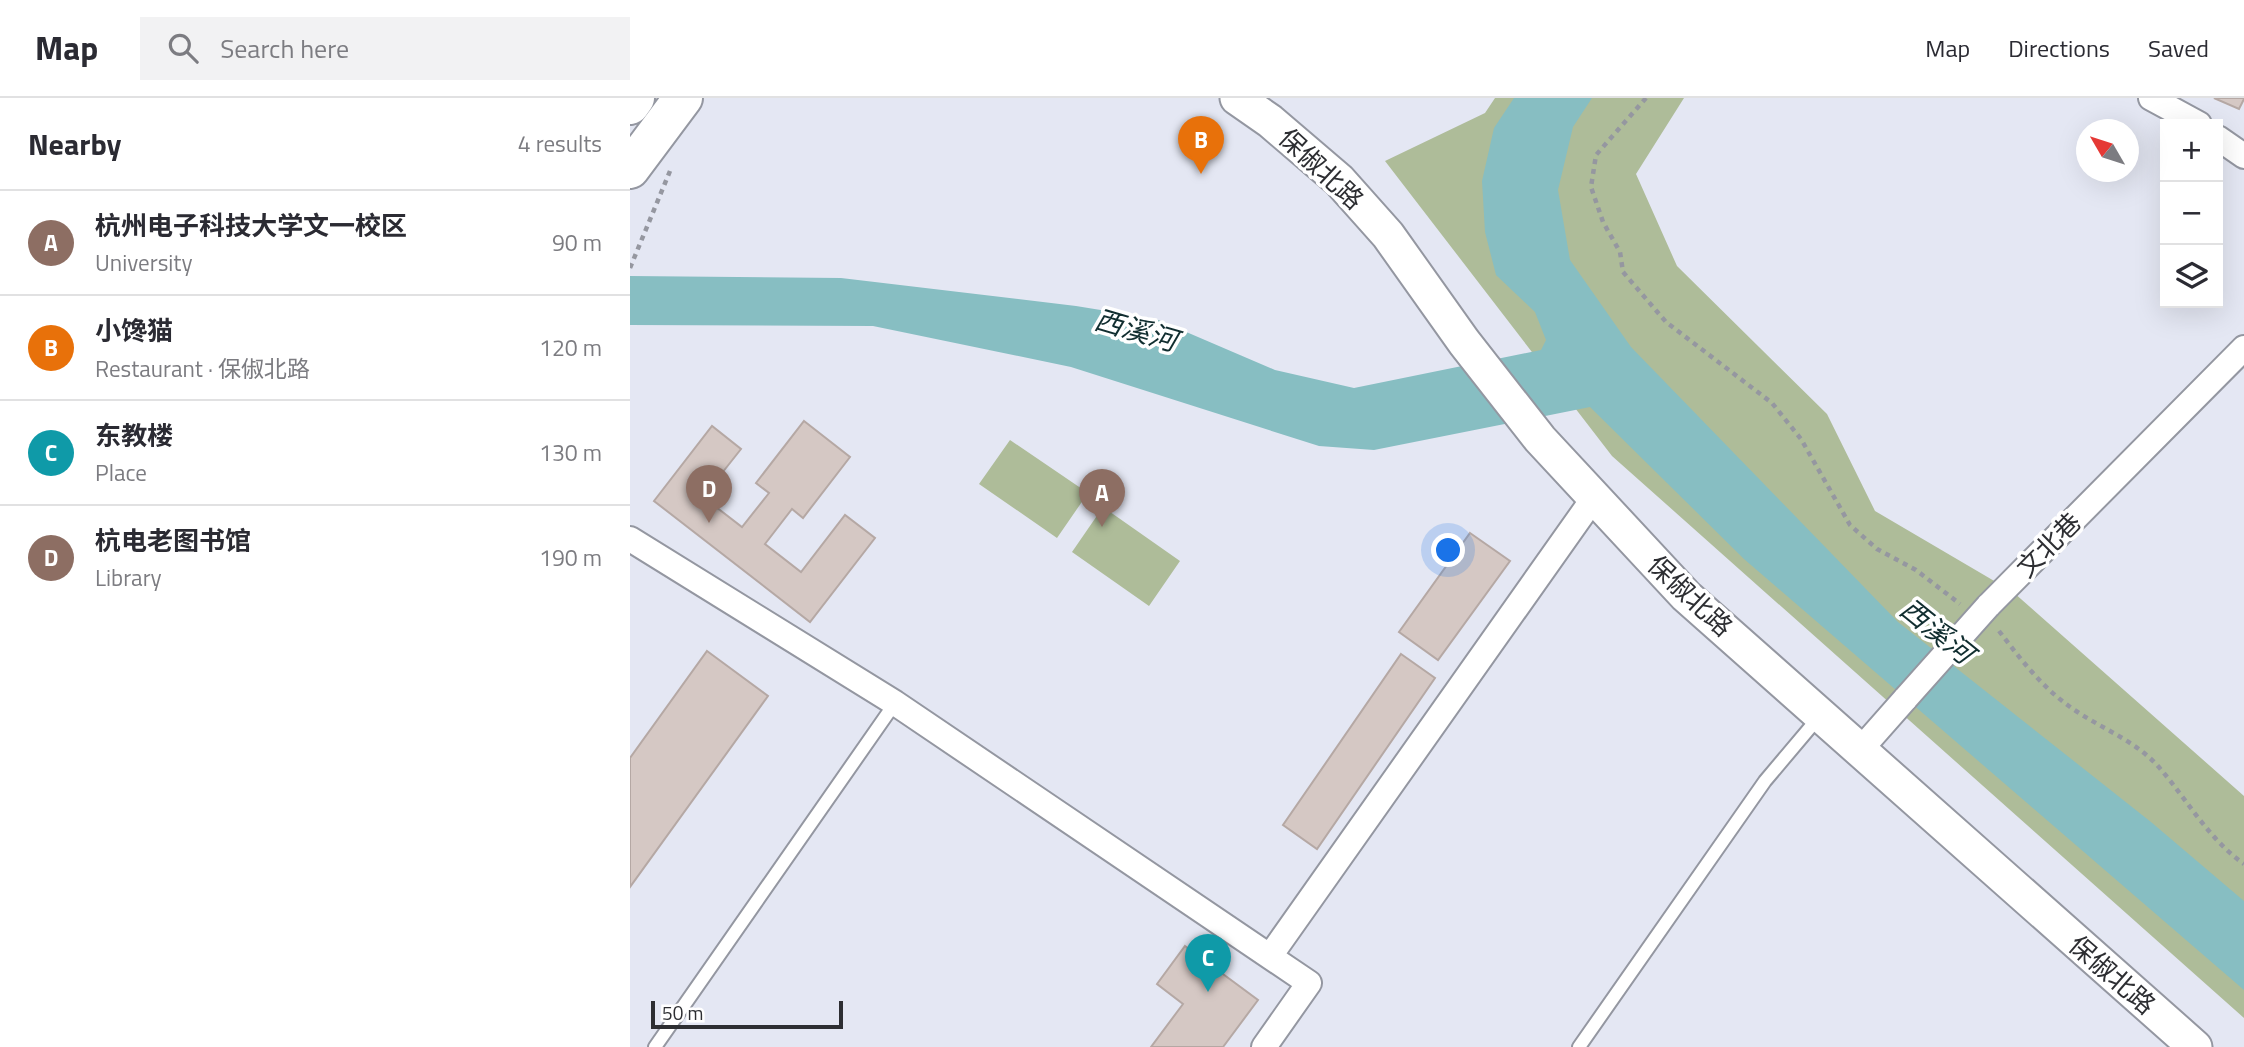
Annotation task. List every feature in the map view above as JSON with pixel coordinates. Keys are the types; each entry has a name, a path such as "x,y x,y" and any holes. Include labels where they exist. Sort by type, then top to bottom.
{"highway":[{"path":"630,105 635,98"},
{"path":"630,169 683,98"}],"main road":[{"name":"保俶北路","path":"1237,98 1270,121 1339,180 1388,235 1464,342 1540,439 1686,596 2195,1047"}],"street":[{"path":"2151,98 2190,119"},
{"path":"2223,142 2241,155"},
{"name":"文北巷","path":"1861,749 1980,612 2244,348"},
{"path":"1270,956 1593,499"},
{"path":"630,539 895,703 1309,983 1265,1047"}],"lane":[{"path":"654,1047 895,703"},
{"path":"1578,1047 1765,781 1822,714"}],"path":[{"path":"1646,98 1596,155 1591,187 1604,222 1620,252 1623,272 1666,322 1772,403 1801,439 1850,525 1877,549 1916,570 1980,612 1999,631 2034,677 2076,711 2118,734 2155,763 2227,852 2244,864"},
{"path":"630,268 673,164"}],"green space":[{"path":"1495,98 1684,98 1636,174 1677,266 1827,414 1875,511 2013,592 2244,796 2244,1018 1612,456 1385,161 1485,113"},
{"path":"1010,440 1088,493 1057,538 979,484"},
{"path":"1103,507 1180,561 1149,606 1072,552"}],"water":[{"name":"西溪河","path":"1514,98 1592,98 1573,127 1558,190 1570,260 1631,347 1898,622 2151,822 2244,901 2244,990 1744,559 1590,407 1374,450 1319,446 1071,367 873,326 630,325 630,276 841,278 1076,306 1156,319 1275,370 1354,388 1541,350 1546,340 1535,312 1496,275 1485,232 1482,181 1494,128"}],"building":[{"path":"2214,98 2244,98 2244,99 2239,109"},
{"path":"804,421 850,457 803,518 792,509 765,544 801,572 845,515 875,538 810,622 654,501 712,426 741,449 703,497 742,527 769,493 756,483"},
{"path":"1470,533 1510,561 1438,660 1399,632"},
{"path":"707,651 768,696 630,887 630,758"},
{"path":"1401,654 1435,678 1317,849 1283,825"},
{"path":"1185,946 1258,1000 1223,1047 1151,1047 1183,1004 1157,984"}],"place":[{"name":"小馋猫","path":"1201,174"},
{"name":"杭电老图书馆","path":"709,523"},
{"name":"杭州电子科技大学文一校区","path":"1102,527"},
{"name":"东教楼","path":"1208,992"}]}
